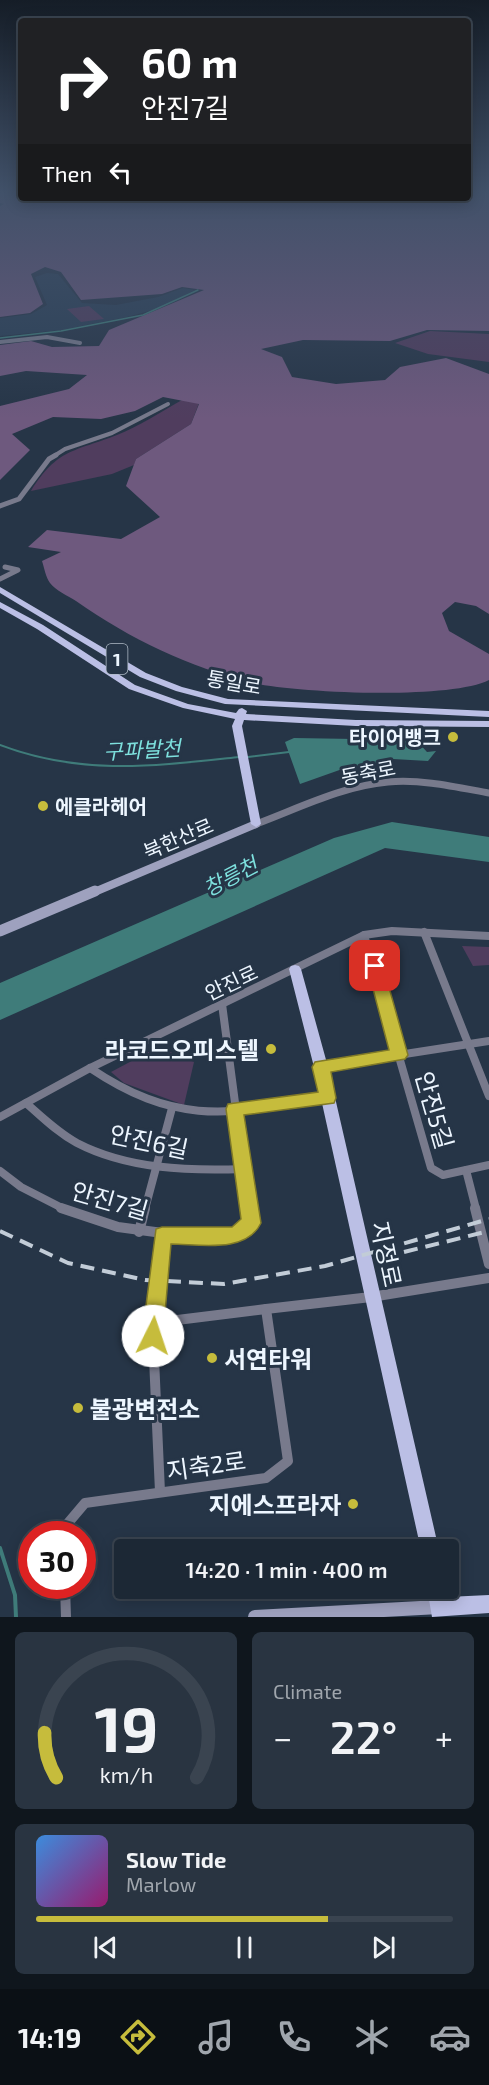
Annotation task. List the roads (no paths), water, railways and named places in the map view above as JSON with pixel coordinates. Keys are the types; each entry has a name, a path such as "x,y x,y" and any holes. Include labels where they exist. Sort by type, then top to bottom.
{"main road":[{"name":"통일로","path":"0,589 143,675 179,689 244,705 489,714"},
{"name":"통일로","path":"0,605 40,627 132,687 186,706 241,717 356,723 489,724"},
{"path":"244,705 237,726 256,824"},
{"name":"북한산로","path":"0,931 256,824"},
{"name":"지정로","path":"295,969 321,1067 371,1297 427,1539"},
{"path":"255,1617 439,1604 489,1604"}],"street":[{"path":"0,342 47,337 80,343"},
{"path":"0,506 19,499 49,459 57,454 112,434 168,404"},
{"path":"0,579 18,570 5,567"},
{"name":"동축로","path":"256,824 358,787 389,782 429,783 489,793"},
{"name":"안진로","path":"0,1117 90,1068 364,935 392,931 489,936"},
{"path":"424,932 489,1096"},
{"name":"안진5길","path":"364,935 431,1168 443,1175 489,1164"},
{"path":"222,1004 243,1169"},
{"path":"321,1067 489,1041"},
{"name":"안진6길","path":"90,1068 122,1089 172,1108 235,1109 328,1098"},
{"name":"안진6길","path":"26,1102 59,1132 108,1156 155,1166 197,1171 243,1169"},
{"path":"139,1232 172,1108"},
{"name":"안진7길","path":"0,1171 21,1188 63,1210 115,1228 162,1236 236,1235 251,1223 243,1169"},
{"path":"466,1170 489,1264"},
{"path":"160,1492 153,1323 162,1236"},
{"path":"153,1323 371,1297 489,1278"},
{"name":"지축2로","path":"70,1521 85,1503 267,1478 288,1461 266,1309"},
{"path":"65,1599 66,1617"}],"waterway":[{"path":"0,338 61,331 143,315 198,290"},
{"name":"구파발천","path":"0,745 30,755 89,765 148,765 239,757"},
{"name":"구파발천","path":"248,757 289,752"},
{"path":"0,1548 15,1595 16,1617"}],"railway":[{"path":"0,1231 68,1263 145,1280 224,1284 325,1266 489,1219"},
{"path":"404,1252 489,1231"}],"place":[{"name":"타이어뱅크","path":"453,737"},
{"name":"에클라헤어","path":"43,806"},
{"name":"라코드오피스텔","path":"271,1049"},
{"name":"서연타워","path":"212,1358"},
{"name":"불광변전소","path":"78,1408"},
{"name":"지에스프라자","path":"353,1504"}],"water label":[{"name":"창릉천","path":"230,876"}]}
